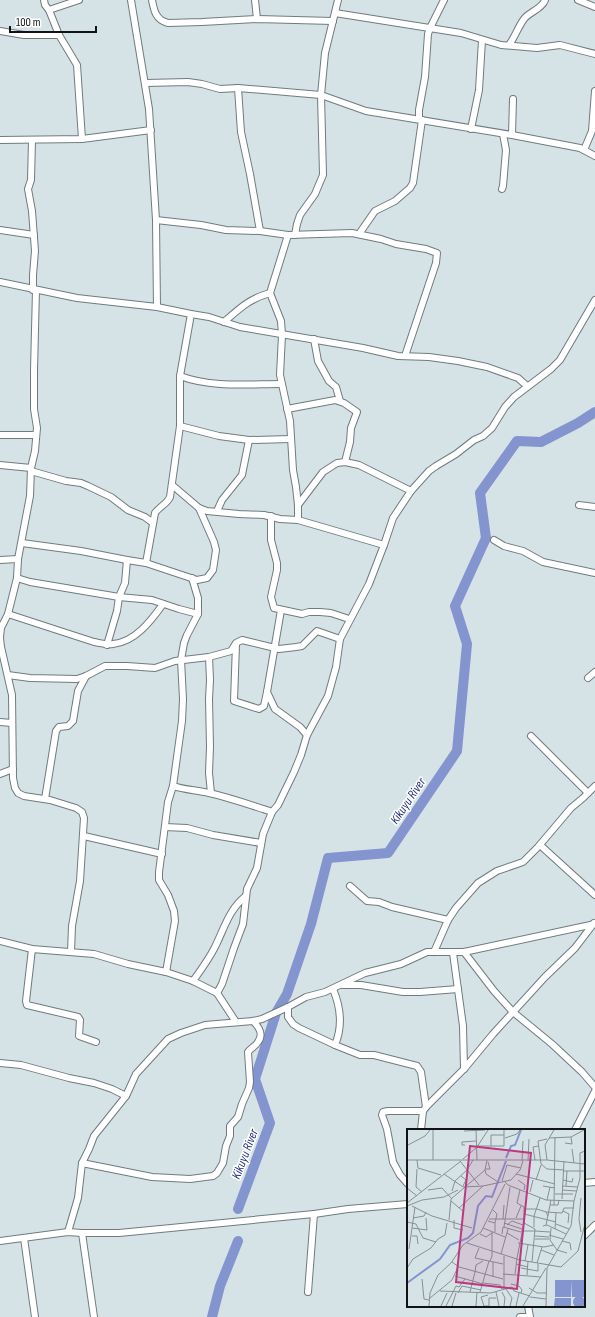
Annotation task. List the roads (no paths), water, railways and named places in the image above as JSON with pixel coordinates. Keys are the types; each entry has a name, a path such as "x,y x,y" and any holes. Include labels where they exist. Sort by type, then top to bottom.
{"street":[{"path":"44,0 60,36 77,66 82,139"},
{"path":"49,10 79,0"},
{"path":"131,0 146,83 151,130 156,220 157,307"},
{"path":"152,0 155,14 162,22 168,23 257,19 333,21"},
{"path":"255,0 257,19"},
{"path":"298,520 298,505 293,470 290,421 280,375 282,335 280,318 270,293 300,215 315,194 323,175 321,96 325,54 338,0"},
{"path":"359,234 375,211 395,201 410,188 413,183 421,119 419,110 425,77 427,42 430,28 444,0"},
{"path":"508,45 514,38 524,18 544,4 545,0"},
{"path":"578,0 595,7"},
{"path":"335,13 461,33 501,45 537,48 560,45 595,54"},
{"path":"0,31 24,35 60,36"},
{"path":"471,129 478,90 482,40"},
{"path":"146,83 188,82 220,89 238,88 321,96 366,111 421,119 471,129 512,134 580,148 595,156"},
{"path":"238,88 241,132 260,231"},
{"path":"584,150 592,131 595,91"},
{"path":"512,134 513,99"},
{"path":"0,140 82,139 151,130"},
{"path":"502,190 504,186 506,150 503,134"},
{"path":"32,140 31,180 28,189 32,211 35,251 35,451 31,469 30,496 18,559 17,578 8,614 1,628 0,638 1,649 12,695 14,783 18,793 24,796 45,799 76,808 82,812 84,818 80,881 72,926 71,952"},
{"path":"156,220 201,225 226,230 260,231 292,235 352,233 396,244 426,249 437,253 436,263 406,356"},
{"path":"0,230 34,235"},
{"path":"0,282 77,298 157,307 240,327 314,339 398,356 458,360 487,367 518,378 527,386"},
{"path":"224,322 255,297 270,293"},
{"path":"217,993 222,984 243,924 247,889 257,868 263,834 272,812 278,805 294,772 307,735 328,696 336,666 340,639 368,584 384,546 393,518 411,491 436,466 456,454 474,440 483,436 495,424 504,407 514,396 535,382 560,360 595,300"},
{"path":"146,563 155,513 169,500 172,485 180,426 180,376 191,314"},
{"path":"314,339 318,361 329,381 336,387 340,401"},
{"path":"180,376 190,380 217,383 281,384"},
{"path":"287,408 336,400 357,412 351,428 350,442 345,462"},
{"path":"180,426 219,436 249,440 291,439"},
{"path":"0,435 36,434"},
{"path":"217,511 222,500 242,475 249,440"},
{"path":"298,505 324,472 337,463 345,462 359,466 411,491"},
{"path":"0,465 31,469 66,481 81,483 111,497 128,510 145,517 153,523"},
{"path":"172,485 198,508 207,511 239,514 264,514 280,519 298,520 384,546"},
{"path":"579,505 595,507"},
{"path":"22,543 81,551 146,563 202,580 210,576 213,570 216,550 214,542 198,508"},
{"path":"271,516 271,540 277,563 271,598 274,608 302,614 309,612 320,612 349,619"},
{"path":"494,540 504,546 523,551 543,562 595,573"},
{"path":"0,560 18,559"},
{"path":"107,645 117,611 119,597 125,583 128,560"},
{"path":"17,578 30,582 119,597 152,600 198,614"},
{"path":"166,972 175,916 168,895 159,880 159,872 168,802 173,786 182,721 183,699 181,660 186,639 198,614 198,598 192,578"},
{"path":"8,614 107,645 115,644 139,633 163,604"},
{"path":"236,642 234,701 260,709 264,706 282,610"},
{"path":"8,675 30,678 77,679 105,666 155,668 167,662 209,657 231,651 236,642 242,640 275,648 290,648 302,646 316,631 340,639"},
{"path":"209,657 209,773 211,793"},
{"path":"588,678 595,672"},
{"path":"45,799 56,731 60,727 68,726 73,721 78,691 86,676"},
{"path":"267,692 275,709 300,726 307,735"},
{"path":"0,722 12,723"},
{"path":"531,736 588,793"},
{"path":"0,774 14,769"},
{"path":"173,786 184,790 211,793 231,798 272,812"},
{"path":"434,952 448,920 456,908 478,883 497,871 524,862 540,845 564,814 595,786"},
{"path":"165,827 187,828 213,835 261,843"},
{"path":"84,836 162,854"},
{"path":"540,845 595,894"},
{"path":"350,886 367,901 379,902 392,907 448,920"},
{"path":"193,981 214,949 233,910 239,901 246,896"},
{"path":"68,1232 78,1198 82,1163 90,1149 94,1136 126,1096 136,1074 168,1039 205,1025 262,1019 288,1007 306,996 325,992 365,973 401,964 422,954 434,952 464,952 594,923"},
{"path":"407,1183 400,1175 393,1162 388,1135 382,1115 383,1112 424,1109 464,1069 513,1012 574,948 594,923"},
{"path":"0,941 32,949 71,952 106,957 128,964 166,972 193,981 217,993 236,1022"},
{"path":"32,949 26,1001 27,1005 78,1017 80,1020 79,1036 96,1042"},
{"path":"453,952 463,1026 464,1069"},
{"path":"464,952 494,991 513,1012 552,1044 582,1072 595,1087"},
{"path":"342,985 367,986 403,992 458,989"},
{"path":"333,989 339,1003 340,1027 340,1033 335,1045"},
{"path":"288,1007 288,1017 293,1024 335,1045 360,1055 374,1055 417,1066 421,1072 424,1109 420,1129"},
{"path":"82,1163 152,1177 190,1180 207,1177 217,1173 224,1160 231,1124 238,1117 249,1088 248,1052 259,1042 260,1036 260,1029 253,1021"},
{"path":"0,1063 21,1065 94,1083 112,1089 126,1096"},
{"path":"575,1129 595,1090"},
{"path":"585,1183 595,1182"},
{"path":"0,1241 68,1232 119,1232 407,1204"},
{"path":"308,1292 314,1214"},
{"path":"585,1235 595,1226"},
{"path":"82,1233 94,1317"},
{"path":"24,1238 36,1317"},
{"path":"526,1317 528,1307"},
{"path":"526,1317 531,1307"}],"waterway":[{"name":"Kikuyu River","path":"238,1209 270,1123 255,1079 276,1013 287,994 311,924 328,858 388,853 457,751 467,644 455,606 486,538 480,493 517,441 541,442 578,423 595,412"},
{"name":"Kikuyu River","path":"212,1317 220,1286 238,1241"}]}
